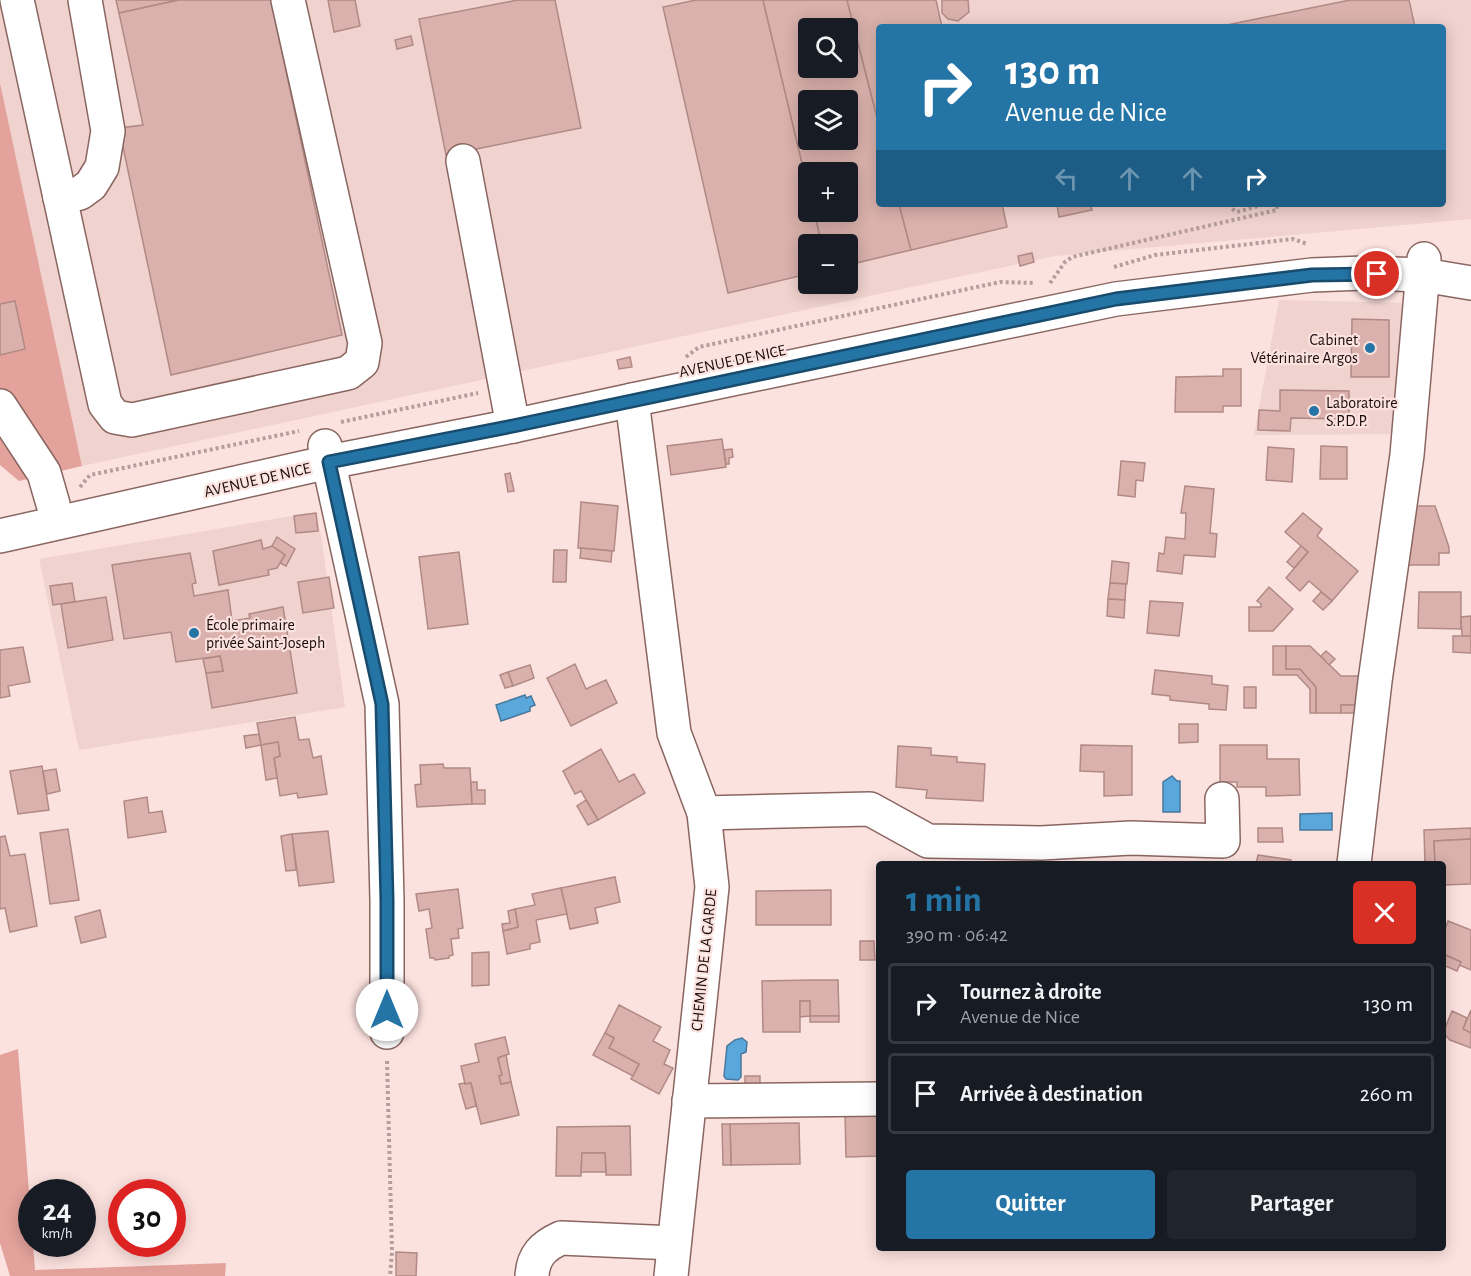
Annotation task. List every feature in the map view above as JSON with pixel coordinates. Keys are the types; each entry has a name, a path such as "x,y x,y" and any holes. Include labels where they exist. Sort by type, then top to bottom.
{"main road":[{"path":"17,0 105,404 115,417 132,420 348,373 362,362 365,343 288,0"},
{"path":"60,198 80,193 91,185 102,167 108,131 85,0"},
{"path":"463,161 512,417"},
{"name":"AVENUE DE NICE","path":"512,417 1064,289 1236,267 1343,258 1424,267 1471,283"},
{"name":"AVENUE DE NICE","path":"0,516 52,499 326,440 632,400 1116,299 1312,275 1364,273 1471,263"},
{"path":"1354,861 1375,681 1407,455 1424,267"},
{"name":"CHEMIN DE LA GARDE","path":"632,400 674,733 704,813 712,887 671,1276"},
{"path":"0,406 44,473 52,499"},
{"path":"326,440 382,704 387,900 387,1032"},
{"name":"AVENUE DE NICE","path":"0,536 326,440"},
{"path":"704,813 870,809 928,841 1041,843 1131,838 1223,841 1222,799"},
{"path":"689,1101 876,1099"},
{"path":"532,1276 533,1264 539,1253 549,1244 561,1238 674,1243"}],"path":[{"path":"1232,209 1237,212 1254,207"},
{"path":"1050,283 1065,262 1072,257 1276,210 1276,207"},
{"path":"1110,268 1155,255 1293,239 1308,244"},
{"path":"682,360 699,347 1000,282 1056,282"},
{"path":"52,499 80,487 90,475 326,440 481,393"},
{"path":"387,1032 392,1252 390,1276"}],"shaded area":[{"path":"0,0 1471,0 1471,219 1055,256 82,466 0,83"},
{"path":"0,83 82,466 19,481 0,465"},
{"path":"1279,300 1411,303 1404,434 1254,435"},
{"name":"École primaire privée Saint-Joseph","path":"316,512 345,707 79,750 39,559"},
{"path":"18,1049 28,1179 18,1179 18,1257 34,1257 35,1270 226,1263 225,1276 10,1276 0,1243 0,1055"}],"water":[{"path":"525,695 526,698 531,696 535,705 530,707 530,711 501,721 496,705"},
{"path":"1172,776 1180,781 1180,812 1163,812 1163,782"},
{"path":"1332,813 1332,830 1300,830 1300,814"},
{"path":"742,1038 747,1042 746,1052 741,1054 741,1077 738,1080 726,1079 724,1076 727,1046"}],"building":[{"path":"116,0 179,0 119,13"},
{"path":"179,0 271,0 342,335 171,375 119,128 143,125 119,13"},
{"path":"328,0 355,0 360,26 334,32"},
{"path":"518,0 555,0 581,128 446,155 419,19"},
{"path":"696,0 763,0 802,162 798,162 798,222 816,222 820,234 798,234 798,276 728,293 663,7"},
{"path":"763,0 847,0 852,18 798,18 798,78 858,78 858,43 876,113 876,207 900,207 911,250 858,263 858,234 820,234 816,222 858,222 858,162 802,162 799,150 858,150 858,90 798,90 798,146"},
{"path":"847,0 936,0 941,24 876,24 876,113 858,43 858,18 852,18"},
{"path":"942,0 968,0 969,12 958,21 948,19 942,13"},
{"path":"1350,0 1409,0 1414,24 1232,24"},
{"path":"411,36 413,45 397,49 395,40"},
{"path":"900,207 1003,207 1007,227 911,250"},
{"path":"1057,207 1091,207 1092,210 1059,217"},
{"path":"1032,253 1034,262 1020,266 1018,256"},
{"path":"15,301 25,349 0,355 0,304"},
{"name":"Cabinet Vétérinaire Argos","path":"1352,319 1389,320 1389,377 1351,377"},
{"path":"630,357 632,367 619,369 617,360"},
{"path":"1223,369 1241,369 1241,406 1223,406 1223,412 1175,412 1176,377 1223,376"},
{"name":"Laboratoire S.P.D.P.","path":"1280,390 1349,391 1349,419 1291,418 1290,431 1258,430 1259,410 1280,411"},
{"path":"722,439 726,467 671,475 667,446"},
{"path":"1321,446 1347,447 1347,479 1320,479"},
{"path":"1268,447 1294,449 1292,482 1266,480"},
{"path":"732,449 733,457 729,458 729,464 726,464 724,450"},
{"path":"1121,461 1145,463 1143,481 1136,480 1135,497 1118,495"},
{"path":"510,473 514,491 508,492 505,474"},
{"path":"1185,486 1214,489 1210,533 1217,534 1215,557 1184,555 1182,574 1157,571 1159,553 1164,554 1166,537 1185,539 1186,513 1181,513"},
{"path":"581,502 618,506 614,551 578,548"},
{"path":"1409,506 1435,506 1449,547 1449,553 1439,553 1439,565 1408,565"},
{"path":"316,513 318,531 296,533 294,516"},
{"path":"1303,513 1322,529 1317,536 1358,571 1332,601 1309,581 1300,591 1286,578 1308,552 1285,532"},
{"path":"277,537 295,549 286,566 280,563 285,555 272,546"},
{"path":"261,540 263,549 272,546 285,555 277,568 268,570 269,575 219,585 213,551"},
{"path":"1301,546 1308,552 1294,568 1287,562"},
{"path":"581,548 612,551 611,562 580,558"},
{"path":"554,550 567,550 566,582 553,582"},
{"path":"459,552 468,624 428,629 419,557"},
{"path":"190,553 196,583 192,584 194,596 228,590 232,621 250,618 249,614 283,607 297,693 212,708 206,673 223,671 220,656 176,662 171,632 124,639 112,565"},
{"path":"1112,561 1129,563 1127,584 1110,583"},
{"path":"329,577 334,608 303,613 298,582"},
{"path":"72,583 75,602 53,605 50,586"},
{"path":"1110,583 1126,584 1125,600 1108,599"},
{"path":"1269,587 1293,609 1273,631 1249,631 1249,607 1261,607 1257,601"},
{"path":"1321,592 1332,601 1323,610 1313,601"},
{"path":"1419,592 1461,592 1461,629 1418,628"},
{"path":"106,597 113,640 68,648 61,604"},
{"path":"1108,599 1125,600 1124,618 1107,616"},
{"path":"1150,601 1183,603 1179,636 1147,633"},
{"path":"1471,616 1471,636 1462,636 1461,617"},
{"path":"1453,636 1471,636 1471,653 1453,652"},
{"path":"1273,646 1286,646 1286,669 1300,669 1316,687 1316,713 1310,713 1310,689 1297,675 1273,675"},
{"path":"1286,646 1310,646 1341,676 1367,676 1362,705 1341,705 1341,713 1316,713 1316,687 1300,669 1286,669"},
{"path":"23,647 30,682 8,686 10,696 0,698 0,650"},
{"path":"1326,651 1335,659 1329,665 1321,656"},
{"path":"220,656 223,671 206,673 203,659"},
{"path":"575,664 586,689 606,680 617,703 571,726 547,678"},
{"path":"530,665 534,678 513,686 508,672"},
{"path":"1155,670 1212,676 1212,684 1228,686 1226,710 1209,709 1209,704 1170,700 1170,696 1152,694"},
{"path":"508,672 513,686 505,688 500,675"},
{"path":"1244,687 1256,687 1256,708 1244,708"},
{"path":"1341,705 1362,705 1361,713 1341,713"},
{"path":"295,717 299,740 309,739 313,758 321,756 327,794 298,798 297,793 280,796 274,758 280,756 278,742 261,745 257,723"},
{"path":"1179,724 1198,724 1198,742 1179,743"},
{"path":"259,734 261,745 246,748 244,736"},
{"path":"278,742 280,756 274,758 277,778 266,780 261,745"},
{"path":"1081,745 1132,746 1132,795 1104,796 1104,772 1080,771"},
{"path":"1220,745 1267,745 1267,759 1299,759 1300,795 1266,796 1266,787 1237,787 1237,782 1220,782"},
{"path":"898,746 931,748 931,755 957,757 957,762 985,764 983,801 926,798 927,790 896,787"},
{"path":"601,749 619,782 634,774 645,793 598,820 581,791 575,794 563,771"},
{"path":"443,764 444,768 470,768 472,804 417,807 415,785 421,784 420,765"},
{"path":"42,766 49,810 18,814 10,771"},
{"path":"56,769 60,791 47,794 43,771"},
{"path":"471,782 477,782 477,790 485,790 485,804 472,804"},
{"path":"147,797 149,813 162,811 166,832 128,838 124,801"},
{"path":"586,800 598,820 588,825 577,806"},
{"path":"1258,828 1282,828 1283,842 1258,842"},
{"path":"1471,828 1471,839 1434,841 1435,861 1425,861 1424,830"},
{"path":"68,829 79,900 50,904 40,833"},
{"path":"328,831 334,882 299,886 292,834"},
{"path":"292,834 296,870 286,871 281,836"},
{"path":"5,836 10,856 25,854 37,926 10,932 5,908 0,909 0,837"},
{"path":"1471,839 1471,884 1446,885 1446,861 1435,861 1434,841"},
{"path":"1258,855 1291,860 1291,861 1257,861"},
{"path":"615,877 620,902 595,908 598,923 570,929 561,888"},
{"path":"561,888 567,914 536,920 540,942 530,944 530,949 507,954 503,931 518,927 515,909 535,905 532,894"},
{"path":"458,889 463,928 458,929 459,938 451,939 453,955 449,958 435,960 430,958 426,929 432,928 429,909 419,911 416,894"},
{"path":"831,890 831,925 756,925 756,891"},
{"path":"515,909 518,927 503,931 502,924 510,923 508,911"},
{"path":"100,910 106,937 81,943 75,917"},
{"path":"1448,921 1471,930 1471,970 1459,965 1461,962 1446,955"},
{"path":"860,941 874,941 875,960 860,960"},
{"path":"489,952 489,985 472,986 472,953"},
{"path":"1446,955 1461,962 1457,971 1446,966"},
{"path":"838,980 839,1016 810,1016 810,1001 800,1001 800,1032 763,1032 762,981"},
{"path":"800,1001 810,1001 810,1016 800,1017"},
{"path":"619,1005 661,1027 653,1041 670,1050 664,1064 673,1068 659,1094 631,1079 639,1064 609,1048 614,1038 605,1033"},
{"path":"1471,1010 1471,1033 1463,1029"},
{"path":"1452,1011 1467,1018 1463,1029 1471,1033 1471,1048 1450,1040 1446,1036 1446,1026"},
{"path":"810,1016 839,1016 839,1022 810,1022"},
{"path":"605,1033 614,1038 609,1048 639,1064 633,1076 593,1055"},
{"path":"505,1037 509,1054 498,1058 502,1075 499,1076 501,1084 511,1082 519,1115 481,1124 471,1083 465,1084 461,1066 479,1062 475,1044"},
{"path":"506,1055 511,1082 501,1084 499,1076 502,1075 498,1058"},
{"path":"745,1076 760,1076 760,1090 745,1090"},
{"path":"471,1083 476,1106 466,1109 459,1084"},
{"path":"876,1112 876,1156 846,1157 845,1113"},
{"path":"799,1123 800,1164 731,1165 730,1124"},
{"path":"722,1124 730,1124 731,1165 723,1165"},
{"path":"630,1126 631,1175 606,1175 605,1153 582,1153 581,1176 556,1176 557,1127"},
{"path":"582,1153 605,1153 606,1172 581,1172"},
{"path":"396,1252 417,1253 416,1276 396,1276"}],"place":[{"name":"Cabinet Vétérinaire Argos","path":"1370,348"},
{"name":"Laboratoire S.P.D.P.","path":"1314,411"},
{"name":"École primaire privée Saint-Joseph","path":"194,633"}],"route":[{"path":"387,1010 382,704 329,462 513,426 1116,299 1312,275 1377,274"}]}
